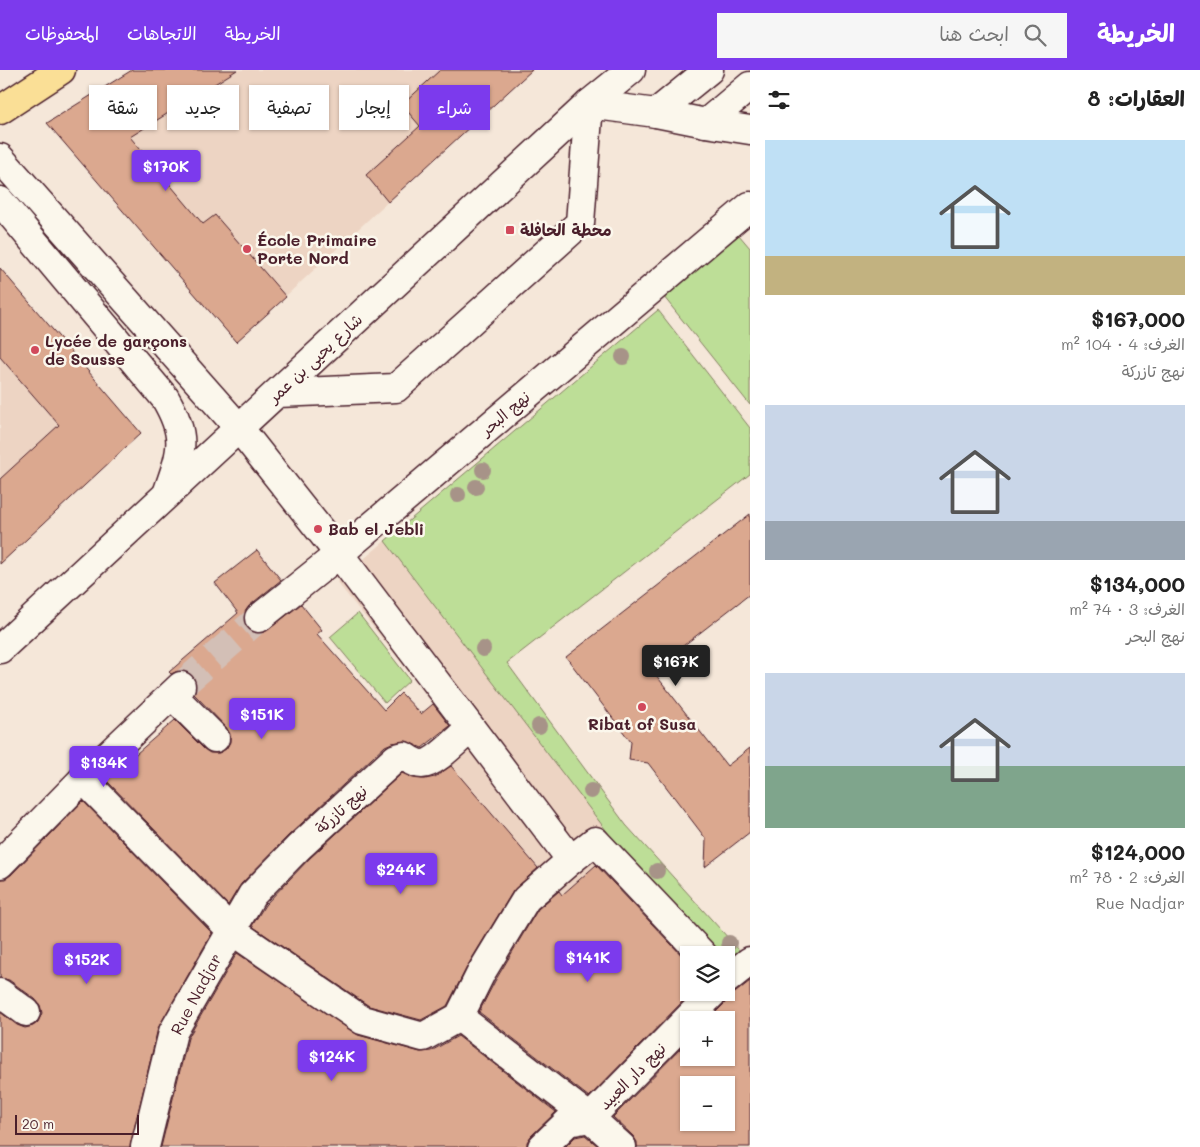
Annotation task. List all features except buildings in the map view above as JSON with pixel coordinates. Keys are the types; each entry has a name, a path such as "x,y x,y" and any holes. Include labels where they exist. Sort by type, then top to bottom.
{"main road":[{"path":"0,110 61,70"}],"street":[{"name":"شارع يحيى بن عمر","path":"0,649 589,104 631,70"},
{"path":"656,112 709,70"},
{"path":"706,123 750,86"},
{"path":"278,393 396,388 580,223 589,104 656,112 750,130"},
{"path":"0,158 239,428 339,554 571,860"},
{"path":"0,201 165,398 175,415 180,432 180,457 166,495"},
{"name":"نهج البحر","path":"259,618 339,554 748,213"},
{"path":"0,864 83,779 176,690 215,738"},
{"name":"نهج تازركة","path":"231,930 252,895 299,847 396,758 404,756 416,764 424,765 434,760 471,728"},
{"path":"83,779 231,930 362,1020 423,1036 459,1017 481,973 526,898 595,841 694,946"},
{"name":"Rue Nadjar","path":"145,1147 173,1032 231,930"},
{"path":"735,973 750,961"},
{"path":"0,993 26,1012"},
{"name":"نهج دار العبيد","path":"542,1147 568,1122 590,1118 705,1001"},
{"path":"459,1017 590,1118 622,1147"}],"shaded area":[{"name":"École Primaire Porte Nord","path":"132,70 534,70 490,108 490,85 419,85 419,130 466,130 236,342 47,123 89,97 89,130 157,130 157,85 108,85"},
{"name":"Lycée de garçons de Sousse","path":"0,268 141,433 0,564"},
{"path":"385,541 612,838 713,946 680,946 680,953 598,863 562,895 446,762 453,727 337,582"}],"green space":[{"path":"739,235 750,248 750,405 664,297"},
{"path":"658,310 750,428 750,474 507,663 626,825 740,951 735,955 735,946 713,946 612,838 385,541"},
{"path":"358,613 410,680 385,703 330,637"}],"tunnel":[{"path":"181,686 259,618"}],"place":[{"name":"محطة الحافلة","path":"510,230"},
{"name":"École Primaire Porte Nord","path":"247,249"},
{"name":"Lycée de garçons de Sousse","path":"35,350"},
{"name":"Bab el Jebli","path":"318,529"},
{"name":"Ribat of Susa","path":"642,707"}]}
